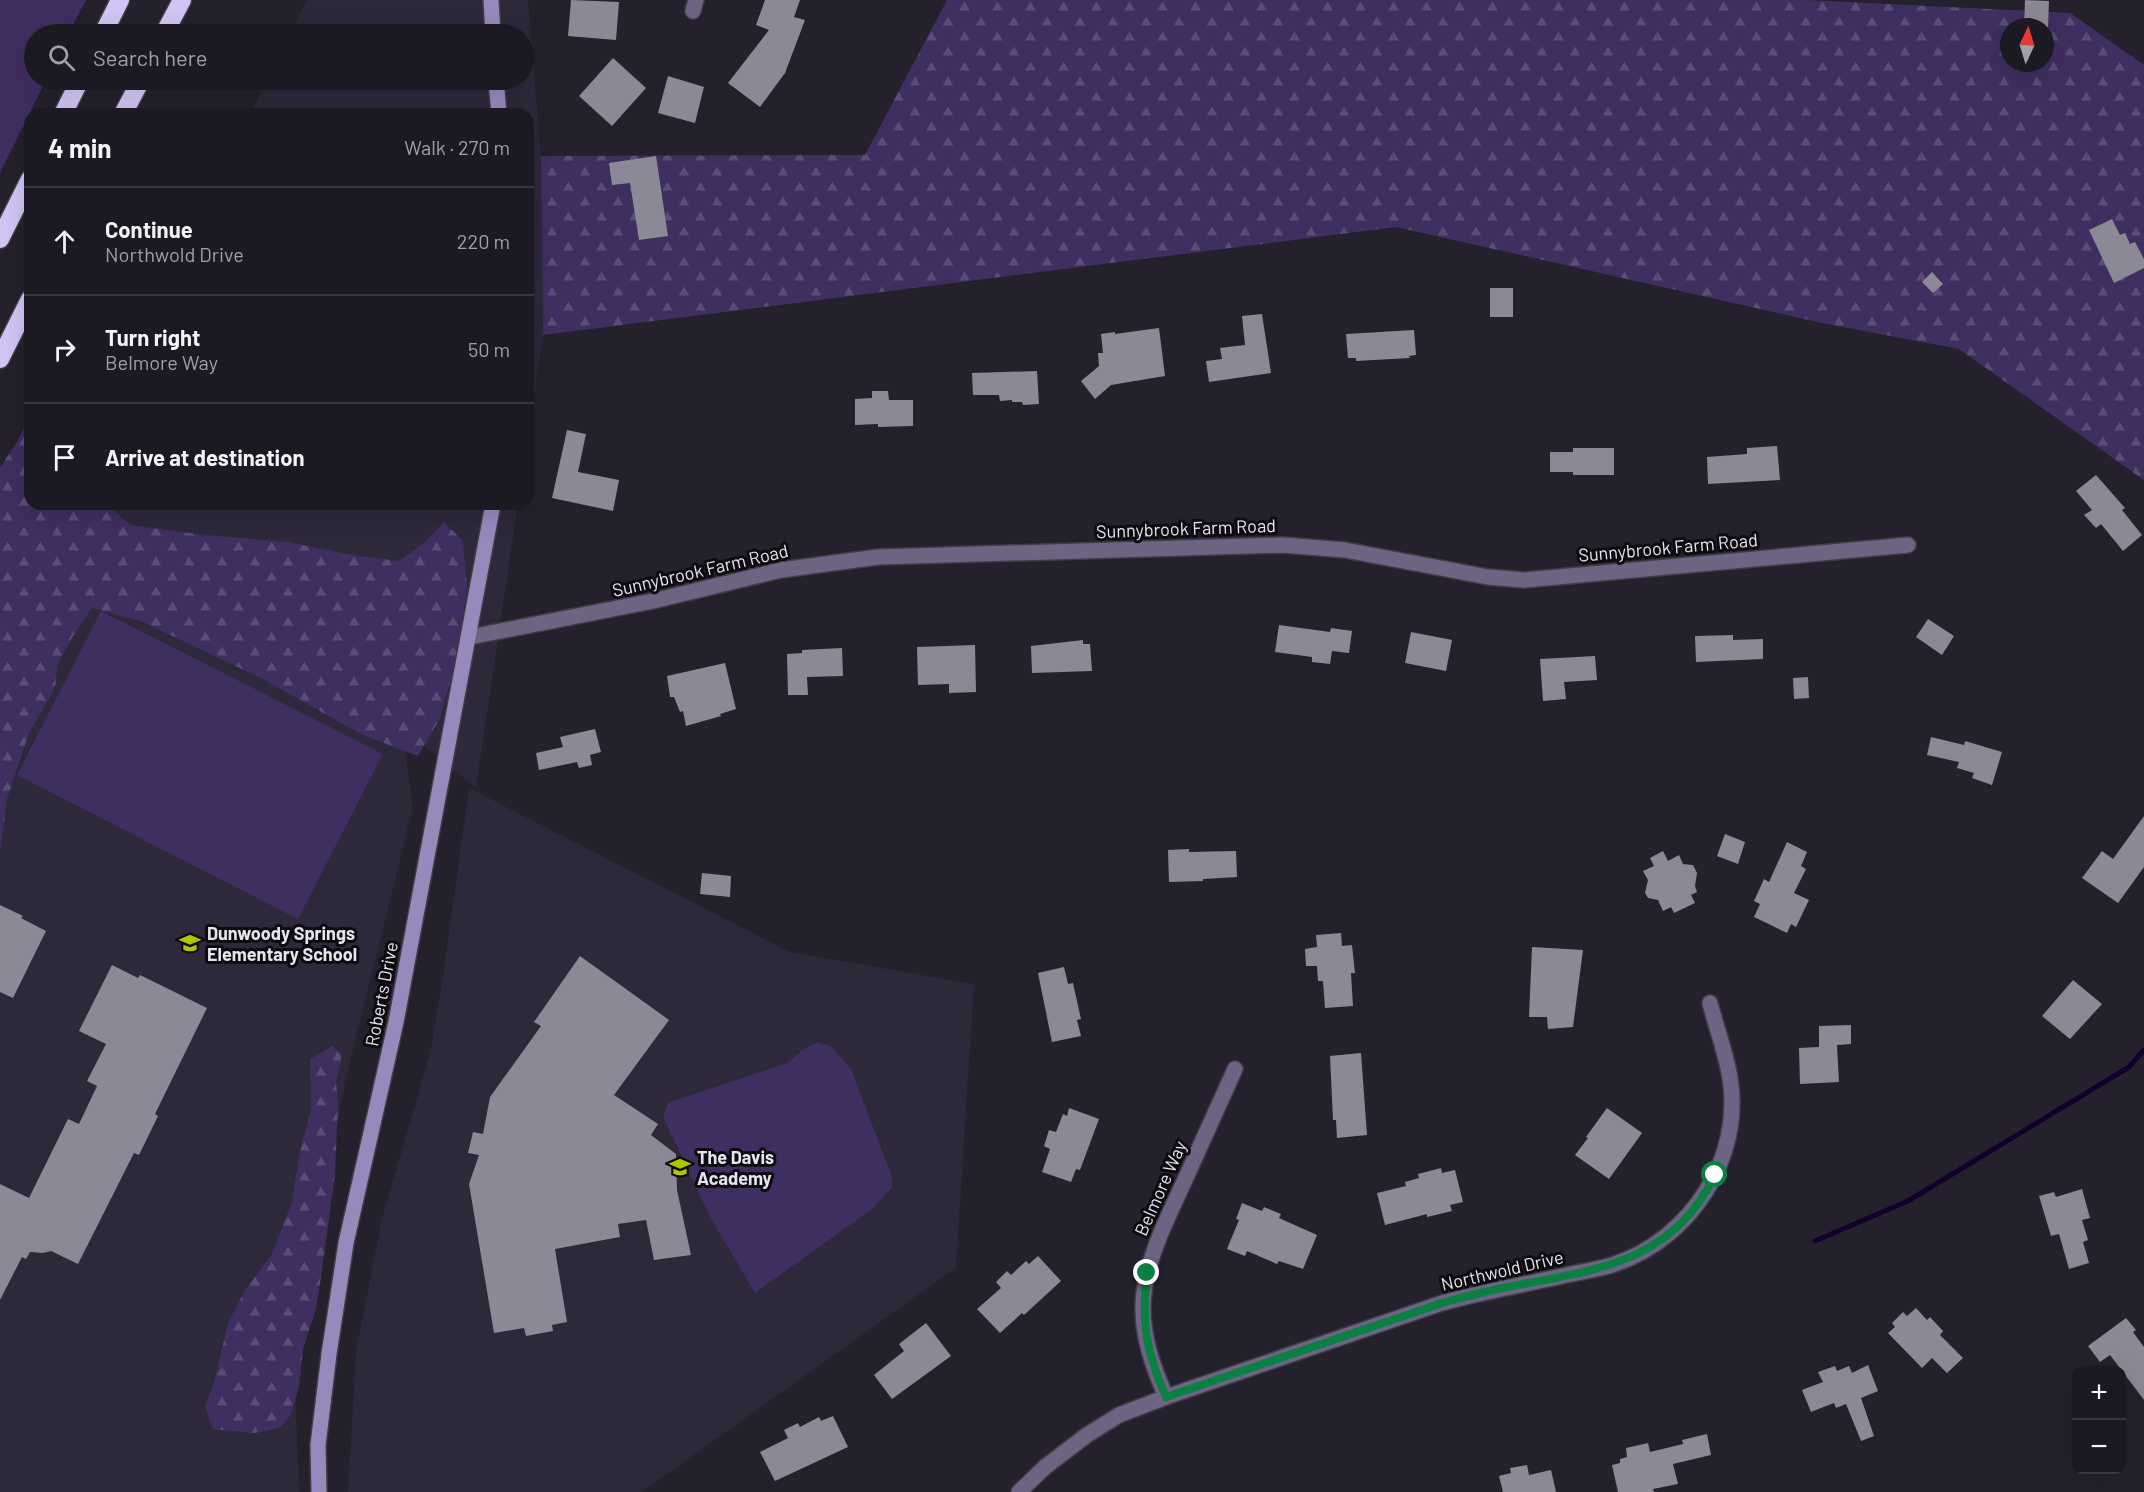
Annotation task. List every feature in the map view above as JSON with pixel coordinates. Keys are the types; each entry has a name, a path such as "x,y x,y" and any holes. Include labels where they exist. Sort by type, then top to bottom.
{"highway":[{"path":"108,24 120,0"},
{"path":"169,24 182,0"},
{"path":"66,108 75,90"},
{"path":"126,108 136,90"},
{"path":"0,239 24,191"},
{"path":"0,359 24,311"}],"street":[{"path":"491,0 492,24"},
{"path":"497,90 499,108"},
{"name":"Roberts Drive","path":"319,1492 318,1446 346,1243 396,1022 470,637 492,510"},
{"name":"Sunnybrook Farm Road","path":"470,637 653,601 781,570 878,557 1283,545 1345,550 1488,577 1524,580 1908,545"},
{"name":"Northwold Drive","path":"1019,1492 1045,1467 1086,1435 1119,1415 1442,1303 1480,1292 1614,1265 1639,1255 1664,1239 1688,1217 1707,1191 1721,1162 1729,1134 1732,1107 1730,1078 1710,1003"},
{"name":"Belmore Way","path":"1166,1397 1152,1366 1145,1335 1143,1304 1147,1273 1158,1238 1235,1069"}],"shaded area":[{"path":"307,0 528,0 530,24 295,24"},
{"path":"534,72 541,156 543,335 534,396 534,108 252,108 262,90 534,90"},
{"path":"59,510 517,510 476,788 412,736"},
{"name":"Dunwoody Springs Elementary School","path":"78,597 126,603 405,750 413,807 346,1079 294,1351 299,1492 0,1492 0,702"},
{"name":"The Davis Academy","path":"469,788 790,952 974,984 956,1268 642,1492 348,1492 356,1350 382,1219 430,1053"}],"green space":[{"path":"0,0 86,0 73,24 24,24 24,90 41,90 32,108 24,108 24,124 0,173"},
{"path":"947,0 1807,0 2070,13 2144,65 2144,480 1959,349 1822,323 1396,227 543,335 541,156 865,155"},
{"path":"24,428 24,510 113,510 130,525 205,535 287,542 358,556 399,561 423,544 444,522 463,541 467,587 457,656 440,718 418,756 361,734 261,678 141,621 92,608 58,663 55,688 29,733 7,799 0,852 0,468"},
{"path":"101,611 383,754 298,919 17,775"},
{"path":"817,1042 832,1047 851,1069 892,1177 892,1188 872,1209 755,1293 710,1217 663,1117 668,1103 788,1063 802,1050"},
{"path":"332,1046 342,1055 336,1081 338,1105 335,1174 316,1309 303,1349 299,1387 290,1416 280,1428 254,1433 213,1429 205,1407 214,1383 228,1323 245,1290 271,1256 292,1202 299,1156 311,1109 310,1059"}],"building":[{"path":"571,0 619,2 616,40 568,36"},
{"path":"765,0 800,0 794,17 805,20 785,73 760,107 728,83 769,30 756,25"},
{"path":"2025,0 2049,1 2048,18 2024,18"},
{"path":"613,58 646,88 612,126 579,96"},
{"path":"668,76 704,87 695,123 658,113"},
{"path":"656,156 668,236 639,240 630,183 612,185 609,163"},
{"path":"2112,219 2120,235 2125,233 2130,244 2135,242 2144,259 2144,268 2114,283 2089,230"},
{"path":"1932,272 1943,284 1933,293 1922,282"},
{"path":"1490,288 1513,288 1513,317 1490,317"},
{"path":"1262,314 1271,373 1209,382 1206,361 1222,359 1220,348 1245,345 1242,316"},
{"path":"1159,328 1165,376 1111,385 1095,399 1081,381 1099,366 1098,353 1103,353 1101,334"},
{"path":"1414,330 1416,355 1409,356 1410,358 1356,361 1356,358 1348,358 1346,334"},
{"path":"1037,371 1039,404 1023,405 1022,402 1012,402 1012,400 1000,401 999,395 973,395 972,373"},
{"path":"872,391 888,391 889,400 913,400 913,426 855,425 855,399 872,398"},
{"path":"567,430 586,434 578,472 619,480 613,511 552,498"},
{"path":"1777,446 1780,480 1708,484 1707,457 1747,454 1747,448"},
{"path":"1573,448 1614,448 1614,475 1573,475 1573,472 1550,472 1550,452 1573,452"},
{"path":"2096,475 2125,508 2122,510 2142,535 2123,551 2101,524 2096,528 2084,515 2092,510 2076,491"},
{"path":"1928,619 1954,636 1942,655 1916,637"},
{"path":"1279,625 1330,632 1331,628 1352,631 1349,653 1332,651 1330,664 1312,662 1312,657 1275,652"},
{"path":"1411,632 1452,640 1446,671 1405,663"},
{"path":"1733,635 1733,640 1763,639 1763,659 1696,662 1695,636"},
{"path":"1083,640 1083,644 1090,644 1092,671 1032,673 1031,646"},
{"path":"975,645 976,692 949,693 949,684 918,685 917,647"},
{"path":"842,648 843,676 807,677 808,695 788,695 787,654 802,653 802,650"},
{"path":"1595,656 1597,680 1564,682 1566,699 1543,701 1540,659"},
{"path":"725,663 736,709 686,726 683,711 680,712 674,697 670,697 667,676"},
{"path":"1808,677 1809,698 1794,699 1793,678"},
{"path":"595,729 601,752 590,755 592,765 579,768 577,762 539,770 536,753 563,747 560,737"},
{"path":"1931,737 1964,745 1965,741 2002,752 1992,785 1972,778 1974,773 1957,768 1959,762 1927,755"},
{"path":"2144,816 2144,867 2118,903 2082,878 2102,851 2113,859"},
{"path":"1725,834 1745,842 1738,864 1717,856"},
{"path":"1787,842 1807,852 1801,866 1806,869 1794,893 1809,900 1796,927 1791,924 1787,933 1754,917 1760,904 1754,901 1764,879 1769,882"},
{"path":"1189,849 1189,852 1236,851 1237,877 1169,882 1168,850"},
{"path":"1663,851 1668,861 1679,855 1683,864 1693,865 1697,873 1695,886 1697,892 1691,895 1695,903 1674,913 1671,907 1663,911 1658,900 1648,898 1645,893 1648,880 1643,871 1654,866 1650,858"},
{"path":"702,873 731,876 730,897 700,894"},
{"path":"0,905 46,931 13,998 0,992"},
{"path":"1341,933 1342,946 1352,945 1355,973 1351,973 1353,1006 1325,1008 1323,981 1318,981 1317,966 1306,966 1305,949 1317,947 1316,935"},
{"path":"1532,947 1583,950 1573,1027 1548,1029 1547,1017 1529,1017"},
{"path":"580,956 669,1020 614,1095 658,1124 651,1135 676,1154 677,1190 691,1255 654,1260 646,1220 618,1224 620,1237 555,1249 567,1322 552,1325 553,1331 526,1336 524,1328 494,1333 469,1184 479,1155 468,1153 473,1132 483,1134 490,1097 541,1026 534,1022"},
{"path":"112,965 138,978 140,975 207,1008 155,1114 158,1116 139,1155 134,1153 78,1264 51,1251 30,1252 26,1259 22,1257 0,1300 0,1184 29,1198 68,1119 79,1124 97,1086 87,1081 106,1044 79,1031"},
{"path":"1064,967 1068,984 1073,983 1081,1019 1077,1020 1081,1036 1052,1042 1038,973"},
{"path":"2073,980 2102,1004 2070,1039 2042,1016"},
{"path":"1851,1025 1851,1044 1837,1045 1839,1082 1800,1084 1799,1048 1819,1047 1819,1026"},
{"path":"1361,1053 1367,1135 1337,1138 1336,1120 1333,1120 1330,1056"},
{"path":"1069,1108 1099,1119 1080,1170 1076,1169 1071,1182 1042,1172 1050,1149 1044,1146 1049,1130 1056,1132 1063,1114 1067,1116"},
{"path":"1607,1108 1642,1133 1609,1179 1575,1155"},
{"path":"1441,1168 1442,1173 1455,1170 1463,1202 1450,1205 1452,1211 1427,1217 1427,1214 1385,1225 1377,1193 1406,1186 1405,1182 1419,1178 1418,1174"},
{"path":"2082,1189 2090,1218 2082,1220 2088,1240 2083,1242 2089,1263 2069,1269 2059,1234 2051,1236 2039,1196 2054,1192 2056,1197"},
{"path":"1242,1203 1262,1211 1264,1207 1281,1214 1279,1218 1317,1235 1303,1269 1279,1261 1277,1264 1247,1251 1245,1256 1227,1249 1239,1220 1236,1219"},
{"path":"1038,1256 1061,1281 1024,1315 1022,1313 1000,1333 977,1309 1001,1288 996,1282 1007,1271 1011,1275 1026,1261 1029,1264"},
{"path":"1916,1308 1927,1320 1930,1317 1943,1331 1940,1335 1963,1358 1947,1373 1932,1358 1922,1368 1888,1333 1895,1327 1892,1323 1903,1312 1907,1316"},
{"path":"2126,1318 2136,1330 2133,1332 2144,1347 2144,1400 2126,1376 2126,1366 2118,1366 2110,1355 2100,1362 2088,1346"},
{"path":"926,1323 951,1356 892,1399 874,1375 904,1351 899,1344"},
{"path":"1868,1365 1878,1391 1861,1398 1874,1436 1861,1441 1846,1404 1836,1408 1834,1403 1811,1412 1802,1390 1823,1382 1818,1372 1835,1366 1837,1371 1849,1366 1852,1373"},
{"path":"833,1416 848,1447 775,1481 760,1452 788,1438 784,1430 798,1423 800,1427 819,1417 821,1421"},
{"path":"1707,1434 1711,1455 1673,1464 1678,1484 1653,1489 1654,1492 1618,1492 1612,1465 1620,1463 1620,1459 1627,1457 1626,1448 1648,1443 1650,1452 1683,1444 1682,1440"},
{"path":"1527,1465 1529,1475 1551,1470 1556,1492 1503,1492 1499,1476 1511,1473 1510,1468"}],"waterway":[{"path":"1815,1241 1908,1201 2129,1067 2144,1050"}],"place":[{"name":"Dunwoody Springs Elementary School","path":"190,943"},
{"name":"The Davis Academy","path":"680,1167"}],"route":[{"path":"1147,1273 1143,1304 1145,1335 1152,1366 1166,1397 1442,1303 1480,1292 1614,1265 1639,1255 1664,1239 1688,1217 1707,1191 1715,1175"}]}
